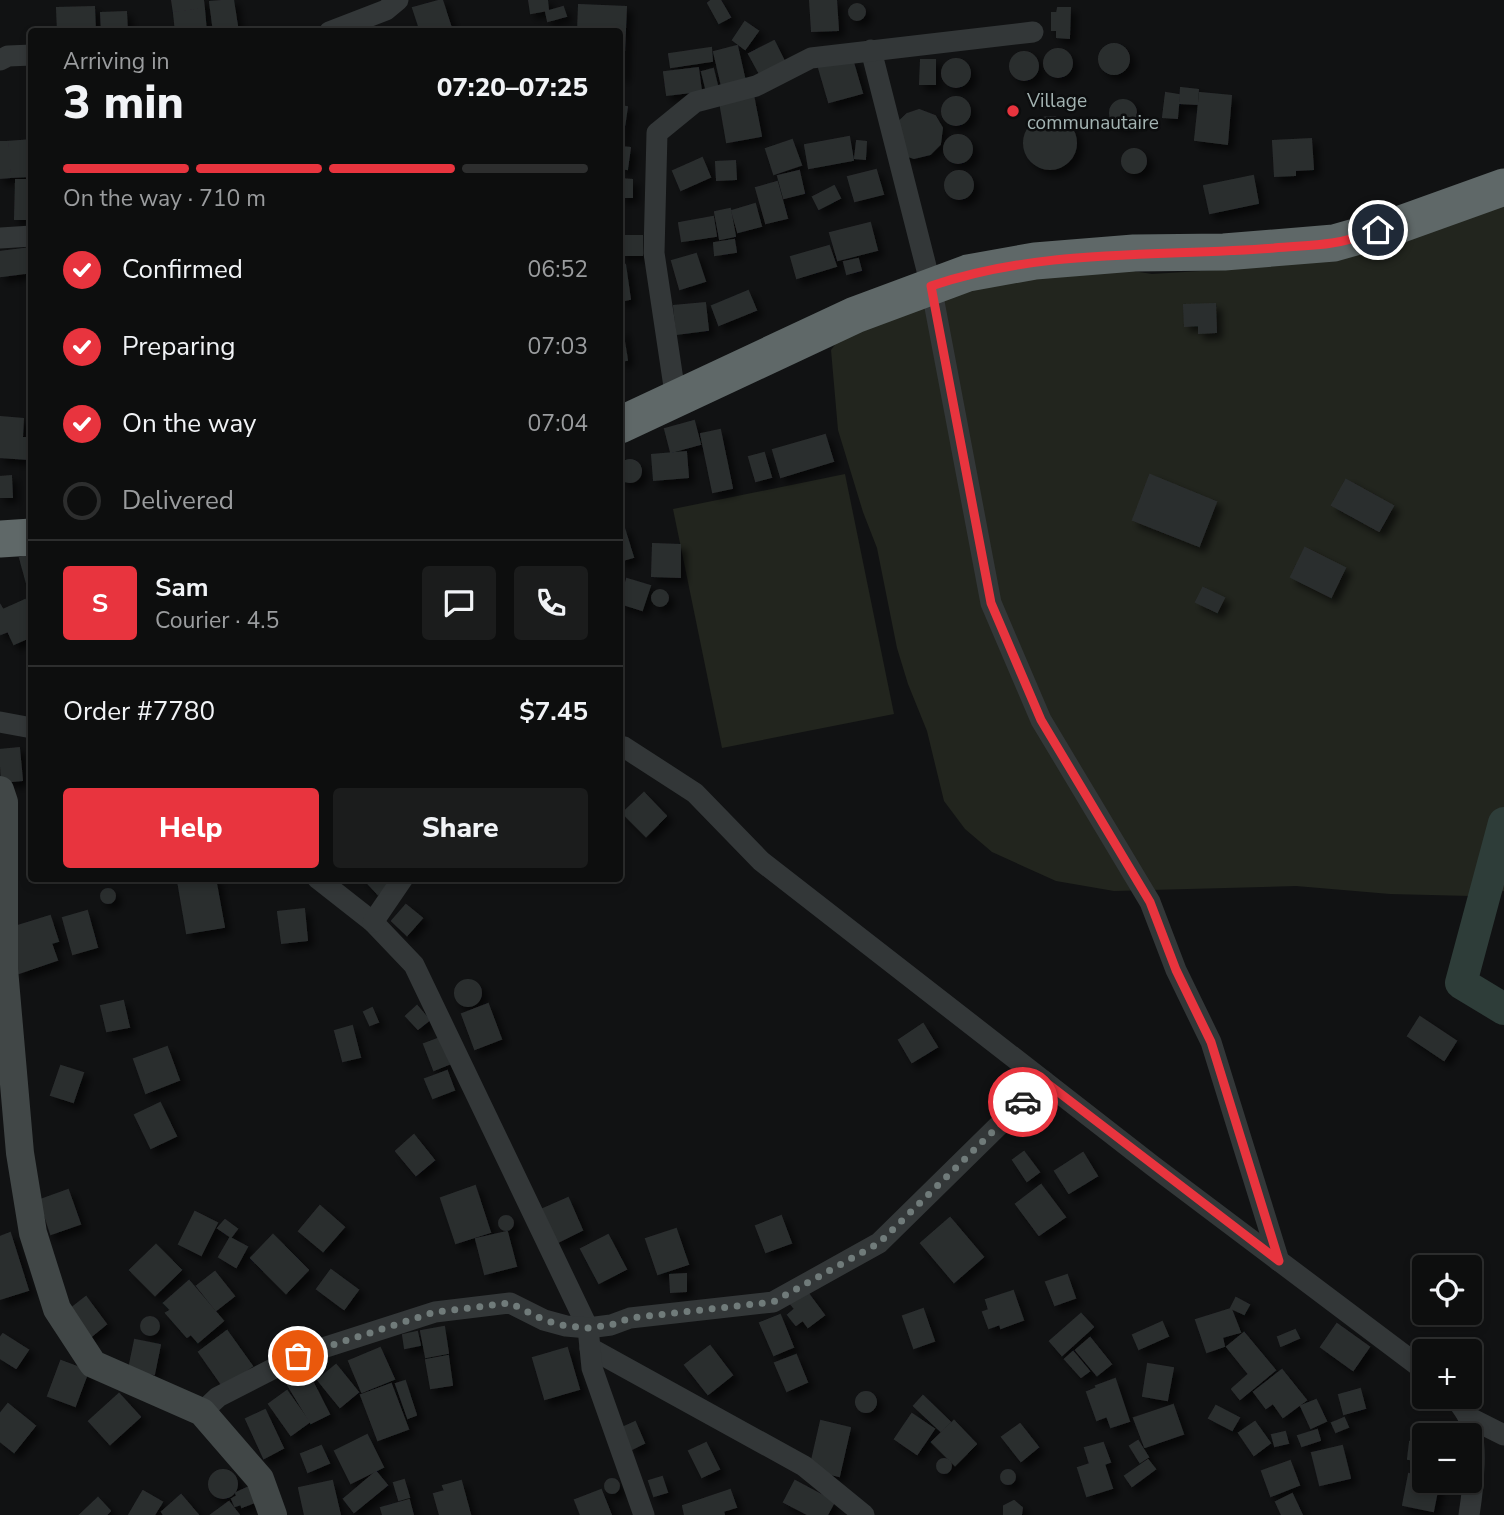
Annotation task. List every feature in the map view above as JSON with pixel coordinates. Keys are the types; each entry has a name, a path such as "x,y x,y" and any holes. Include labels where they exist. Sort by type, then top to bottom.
{"highway":[{"path":"623,424 855,315 968,273 1035,261 1134,253 1224,252 1334,243 1401,224 1504,187"},
{"path":"0,539 28,537"}],"street":[{"path":"339,28 386,10 398,0"},
{"path":"676,400 654,253 657,133 695,102 756,86 811,58 1033,32"},
{"path":"871,50 931,286 991,603 1041,720 1150,902 1176,970 1211,1042 1279,1261"},
{"path":"0,60 28,55"},
{"path":"0,238 28,236"},
{"path":"0,722 28,727"},
{"path":"623,747 695,793 761,861 1044,1081 1412,1361"},
{"path":"1,799 4,969 20,1153 33,1233 57,1310 93,1364 202,1412 260,1479 273,1515"},
{"path":"322,882 373,922 414,965 589,1338 592,1368 644,1515"},
{"path":"373,922 400,882"},
{"path":"589,1338 630,1318 773,1302 879,1243 1044,1081"},
{"path":"202,1412 218,1397 298,1356 435,1312 510,1303 589,1338 804,1466 864,1515"},
{"path":"1463,1409 1468,1417 1475,1477 1469,1515"},
{"path":"1468,1417 1504,1435"}],"shaded area":[{"path":"1504,193 1504,891 1471,896 1390,894 1296,886 1114,891 1056,881 992,852 965,829 944,801 927,731 897,648 877,548 838,430 831,350 855,318 898,295 1095,265 1152,274 1216,270"},
{"path":"845,474 894,714 722,748 673,509"}],"building":[{"path":"172,0 203,0 204,9 174,13"},
{"path":"233,0 237,28 213,28 210,2"},
{"path":"442,0 451,28 420,28 413,8"},
{"path":"529,0 547,0 548,10 531,13"},
{"path":"720,0 730,17 719,23 708,3"},
{"path":"810,0 836,0 838,30 812,31"},
{"path":"857,4 863,6 863,18 857,20 851,18 849,12 851,6"},
{"path":"579,5 626,7 623,76 623,28 578,28"},
{"path":"94,7 95,28 58,28 57,8"},
{"path":"563,7 566,16 548,21 546,12"},
{"path":"1058,8 1070,8 1069,38 1057,37 1057,30 1052,30 1052,13 1057,13"},
{"path":"204,9 206,28 176,28 174,13"},
{"path":"126,12 127,28 102,28 101,13"},
{"path":"745,22 758,31 745,49 733,40"},
{"path":"774,41 785,63 761,76 749,54"},
{"path":"1114,44 1120,45 1128,53 1128,65 1120,73 1114,74 1108,73 1100,65 1099,59 1100,53 1108,45"},
{"path":"737,46 745,81 722,86 714,52"},
{"path":"711,48 712,61 671,67 669,54"},
{"path":"1058,49 1068,53 1072,63 1068,73 1058,77 1048,73 1044,63 1048,53"},
{"path":"1024,52 1034,56 1038,66 1034,76 1024,80 1014,76 1010,66 1014,56"},
{"path":"852,59 862,93 829,102 819,68"},
{"path":"956,59 966,63 970,73 966,83 956,87 946,83 942,73 946,63"},
{"path":"921,60 935,60 935,84 920,84"},
{"path":"698,68 701,91 667,95 664,72"},
{"path":"713,69 717,85 706,88 702,72"},
{"path":"1181,88 1198,90 1197,104 1180,103"},
{"path":"1166,93 1179,95 1177,118 1163,117"},
{"path":"1200,93 1231,96 1227,144 1195,140"},
{"path":"753,95 761,136 727,142 720,102"},
{"path":"956,97 966,101 970,111 966,121 956,125 946,121 942,111 946,101"},
{"path":"1123,100 1133,103 1136,113 1133,123 1123,126 1113,123 1110,113 1113,103"},
{"path":"623,106 627,107 623,134"},
{"path":"919,110 935,116 942,128 940,144 930,154 914,158 899,153 900,121 907,114"},
{"path":"1050,117 1069,124 1076,143 1069,162 1050,169 1031,162 1024,143 1031,124"},
{"path":"958,135 968,139 972,149 968,159 958,163 948,159 944,149 948,139"},
{"path":"849,137 853,160 809,168 805,145"},
{"path":"1311,139 1313,169 1295,170 1295,175 1275,176 1273,141"},
{"path":"28,140 28,176 10,177 7,142"},
{"path":"792,140 801,165 774,174 766,149"},
{"path":"857,141 866,142 865,159 855,158"},
{"path":"0,142 7,142 10,177 0,178"},
{"path":"623,147 630,148 627,169 623,168"},
{"path":"1134,149 1143,152 1146,161 1143,170 1134,173 1125,170 1122,161 1125,152"},
{"path":"702,158 710,177 681,190 673,171"},
{"path":"735,161 736,179 717,180 716,162"},
{"path":"876,170 883,194 855,201 848,177"},
{"path":"799,171 804,193 784,198 778,176"},
{"path":"959,171 969,175 973,185 969,195 959,199 949,195 945,185 949,175"},
{"path":"1253,176 1258,203 1210,213 1204,186"},
{"path":"623,179 632,180 632,197 623,197"},
{"path":"16,180 28,180 28,219 15,219"},
{"path":"777,182 787,218 766,223 756,188"},
{"path":"834,186 840,198 819,209 813,197"},
{"path":"755,204 761,226 738,232 732,211"},
{"path":"730,209 735,236 720,239 715,212"},
{"path":"713,217 716,236 682,241 679,223"},
{"path":"870,223 877,250 838,260 830,233"},
{"path":"623,236 642,236 642,255 623,255"},
{"path":"734,240 736,252 715,255 714,243"},
{"path":"829,246 836,266 797,278 791,257"},
{"path":"28,248 28,273 1,276 0,252"},
{"path":"696,254 705,281 680,289 672,261"},
{"path":"858,259 861,270 847,274 844,262"},
{"path":"623,265 630,299 623,300"},
{"path":"748,291 756,310 719,325 712,306"},
{"path":"705,303 708,330 677,334 674,306"},
{"path":"1215,304 1216,332 1199,333 1199,325 1185,326 1184,305"},
{"path":"623,336 627,360 623,361"},
{"path":"0,417 23,419 22,438 28,438 28,459 0,457"},
{"path":"694,421 700,444 671,452 665,429"},
{"path":"720,430 732,488 713,492 701,434"},
{"path":"825,435 833,461 781,477 773,450"},
{"path":"686,452 688,477 654,480 652,455"},
{"path":"764,453 771,477 756,481 749,457"},
{"path":"634,461 640,467 638,479 630,482 623,480 623,462"},
{"path":"1150,475 1216,502 1199,546 1133,520"},
{"path":"11,476 12,497 0,497 0,477"},
{"path":"1346,480 1393,506 1379,531 1332,505"},
{"path":"623,528 633,557 623,560"},
{"path":"653,544 680,545 680,577 652,576"},
{"path":"1305,548 1345,568 1331,597 1291,577"},
{"path":"28,556 28,587 20,558"},
{"path":"627,579 650,586 642,610 623,604"},
{"path":"1203,588 1224,598 1217,612 1196,602"},
{"path":"660,590 666,592 666,604 660,606 654,604 652,598 654,592"},
{"path":"25,600 28,606 28,638 14,644 8,631 1,634 0,605 3,610"},
{"path":"19,748 22,780 2,782 0,750"},
{"path":"644,793 666,816 646,836 623,813"},
{"path":"178,882 216,882 224,927 187,933"},
{"path":"367,882 391,882 378,894"},
{"path":"108,889 113,891 113,901 108,903 103,901 101,896 103,891"},
{"path":"406,905 422,918 407,935 392,921"},
{"path":"304,909 307,940 282,943 278,912"},
{"path":"87,911 97,947 73,954 63,918"},
{"path":"50,916 58,941 51,943 57,960 19,973 5,930"},
{"path":"468,980 477,984 481,993 477,1002 468,1006 459,1002 455,993 459,984"},
{"path":"123,1001 129,1027 107,1031 101,1006"},
{"path":"488,1004 501,1039 475,1049 462,1014"},
{"path":"417,1006 429,1020 418,1029 406,1016"},
{"path":"372,1008 378,1022 370,1025 364,1012"},
{"path":"1420,1017 1456,1041 1444,1060 1408,1036"},
{"path":"923,1024 937,1047 912,1062 899,1040"},
{"path":"352,1026 360,1057 343,1061 335,1031"},
{"path":"440,1038 449,1064 434,1070 424,1044"},
{"path":"167,1047 179,1080 146,1093 134,1059"},
{"path":"61,1066 83,1073 73,1102 51,1095"},
{"path":"447,1071 454,1090 433,1098 425,1079"},
{"path":"160,1103 176,1136 151,1148 135,1115"},
{"path":"414,1135 434,1160 416,1175 396,1151"},
{"path":"1024,1152 1039,1172 1027,1181 1013,1160"},
{"path":"1083,1153 1097,1176 1069,1193 1055,1171"},
{"path":"1041,1185 1065,1217 1039,1235 1016,1204"},
{"path":"475,1186 490,1232 456,1243 441,1198"},
{"path":"68,1190 80,1224 51,1234 40,1200"},
{"path":"568,1198 582,1230 558,1242 543,1209"},
{"path":"320,1206 344,1227 323,1251 299,1231"},
{"path":"195,1212 217,1223 201,1255 179,1244"},
{"path":"506,1216 511,1218 511,1228 506,1230 501,1228 499,1223 501,1218"},
{"path":"781,1216 791,1243 766,1252 756,1226"},
{"path":"950,1218 983,1257 954,1282 921,1243"},
{"path":"225,1220 237,1229 231,1237 218,1228"},
{"path":"676,1229 688,1264 658,1274 646,1239"},
{"path":"507,1232 516,1266 485,1274 476,1239"},
{"path":"10,1233 28,1290 0,1299 0,1237"},
{"path":"273,1235 308,1270 286,1293 251,1258"},
{"path":"608,1235 626,1269 599,1283 581,1249"},
{"path":"230,1238 247,1247 236,1267 219,1257"},
{"path":"156,1245 181,1270 155,1295 130,1270"},
{"path":"331,1270 358,1290 344,1309 317,1289"},
{"path":"215,1272 234,1296 216,1310 197,1286"},
{"path":"686,1274 686,1291 671,1292 670,1275"},
{"path":"1067,1275 1075,1298 1055,1305 1046,1282"},
{"path":"189,1281 223,1321 198,1342 191,1334 187,1337 166,1313 171,1310 164,1303"},
{"path":"1013,1291 1023,1320 1001,1328 1000,1324 989,1328 983,1312 989,1310 986,1300"},
{"path":"807,1292 824,1315 808,1327 803,1320 796,1325 788,1315 795,1309 791,1304"},
{"path":"86,1297 106,1324 84,1342 63,1315"},
{"path":"1236,1298 1249,1305 1244,1314 1231,1308"},
{"path":"923,1309 934,1341 914,1348 903,1316"},
{"path":"1231,1309 1240,1332 1222,1337 1224,1346 1207,1352 1196,1320"},
{"path":"1081,1314 1093,1327 1062,1355 1050,1341"},
{"path":"780,1315 793,1347 774,1355 760,1323"},
{"path":"150,1317 158,1322 159,1326 154,1334 150,1335 142,1330 141,1326 146,1318"},
{"path":"1162,1322 1168,1336 1139,1349 1133,1335"},
{"path":"1337,1324 1369,1347 1353,1370 1321,1347"},
{"path":"444,1327 448,1353 426,1357 421,1331"},
{"path":"1295,1330 1299,1338 1281,1346 1278,1337"},
{"path":"227,1331 252,1366 223,1386 199,1352"},
{"path":"417,1332 420,1345 405,1348 403,1335"},
{"path":"1244,1333 1275,1370 1240,1399 1232,1389 1249,1374 1227,1347"},
{"path":"3,1334 28,1350 16,1368 0,1358 0,1338"},
{"path":"1090,1338 1111,1364 1097,1375 1076,1350"},
{"path":"135,1340 160,1345 154,1374 129,1369"},
{"path":"710,1346 732,1375 708,1394 685,1365"},
{"path":"380,1348 394,1379 362,1392 349,1361"},
{"path":"567,1348 579,1389 545,1399 533,1358"},
{"path":"1073,1352 1089,1371 1081,1377 1065,1359"},
{"path":"796,1355 807,1382 787,1391 775,1363"},
{"path":"448,1356 452,1385 431,1388 426,1360"},
{"path":"61,1361 88,1371 75,1406 48,1396"},
{"path":"1148,1364 1173,1368 1167,1400 1143,1396"},
{"path":"336,1365 358,1392 340,1407 318,1380"},
{"path":"1282,1370 1306,1400 1283,1417 1273,1403 1266,1408 1254,1392"},
{"path":"309,1375 329,1414 311,1423 288,1385"},
{"path":"1115,1379 1129,1421 1111,1427 1107,1416 1097,1420 1087,1392"},
{"path":"405,1381 416,1415 408,1418 396,1384"},
{"path":"391,1384 408,1429 378,1440 361,1395"},
{"path":"1360,1389 1365,1408 1344,1414 1339,1395"},
{"path":"287,1391 309,1422 291,1435 269,1404"},
{"path":"866,1392 873,1395 876,1402 873,1409 866,1412 859,1409 856,1402 859,1395"},
{"path":"119,1394 140,1417 110,1444 89,1421"},
{"path":"923,1396 950,1422 941,1431 914,1406"},
{"path":"1316,1400 1326,1421 1311,1428 1301,1406"},
{"path":"8,1404 35,1426 14,1452 0,1441 0,1414"},
{"path":"1173,1405 1183,1434 1145,1447 1134,1418"},
{"path":"1216,1406 1239,1418 1232,1430 1209,1418"},
{"path":"265,1410 283,1448 264,1458 246,1419"},
{"path":"912,1414 934,1429 917,1454 895,1439"},
{"path":"1344,1418 1348,1427 1336,1432 1332,1423"},
{"path":"821,1421 850,1428 839,1476 810,1469"},
{"path":"954,1421 976,1444 955,1465 932,1442"},
{"path":"635,1422 644,1443 632,1449 622,1428"},
{"path":"1255,1422 1270,1443 1254,1455 1239,1433"},
{"path":"1020,1424 1038,1447 1021,1461 1002,1437"},
{"path":"1317,1430 1320,1440 1302,1446 1298,1436"},
{"path":"1285,1432 1288,1443 1275,1446 1272,1435"},
{"path":"367,1435 383,1467 351,1483 335,1451"},
{"path":"1138,1441 1148,1457 1140,1462 1130,1446"},
{"path":"1412,1442 1412,1460 1408,1459"},
{"path":"706,1443 719,1469 702,1477 689,1451"},
{"path":"1103,1443 1110,1462 1104,1464 1112,1488 1087,1496 1078,1468 1090,1464 1085,1448"},
{"path":"321,1446 329,1463 308,1472 301,1454"},
{"path":"1342,1446 1350,1478 1320,1485 1312,1453"},
{"path":"941,1459 947,1459 951,1466 947,1473 941,1473 937,1469 937,1463"},
{"path":"1148,1460 1155,1469 1132,1486 1125,1476"},
{"path":"1290,1461 1299,1485 1271,1496 1262,1471"},
{"path":"223,1470 233,1474 237,1484 233,1494 223,1498 213,1494 209,1484 213,1474"},
{"path":"1005,1470 1011,1470 1015,1477 1011,1484 1005,1484 1001,1480 1001,1474"},
{"path":"376,1472 387,1485 354,1512 344,1499"},
{"path":"1409,1474 1412,1475 1412,1493 1437,1493 1433,1511 1403,1505"},
{"path":"662,1477 667,1492 654,1496 649,1481"},
{"path":"609,1479 615,1479 619,1486 615,1493 609,1493 605,1489 605,1483"},
{"path":"404,1480 409,1497 399,1500 394,1483"},
{"path":"332,1481 340,1515 305,1515 299,1488"},
{"path":"461,1481 470,1514 440,1515 434,1494 445,1491 443,1486"},
{"path":"795,1481 834,1502 827,1515 809,1515 784,1502"},
{"path":"249,1487 255,1502 242,1507 241,1504 235,1506 232,1499 237,1496 236,1493"},
{"path":"601,1490 611,1515 581,1515 575,1500"},
{"path":"730,1490 736,1507 723,1511 724,1515 685,1515 683,1506"},
{"path":"143,1491 162,1502 154,1515 129,1515"},
{"path":"1292,1494 1302,1515 1282,1515 1276,1502"},
{"path":"181,1495 198,1515 164,1515 162,1512"},
{"path":"98,1498 110,1511 106,1515 80,1515"},
{"path":"409,1500 413,1515 383,1515 381,1508"},
{"path":"1014,1501 1022,1508 1021,1515 1004,1515 1004,1506"},
{"path":"229,1502 239,1515 211,1515"}],"waterway":[{"path":"1504,823 1461,983 1504,1009"}],"way so far":[{"path":"298,1356 435,1312 510,1303 544,1320 588,1328 611,1325 630,1318 773,1302 879,1243 1023,1102"}],"place":[{"name":"Village communautaire","path":"1013,111"}],"route":[{"path":"1023,1102 1044,1081 1279,1261 1211,1042 1176,970 1150,902 1041,720 991,603 931,286 968,273 1035,261 1134,253 1224,252 1334,243 1378,230"}]}
